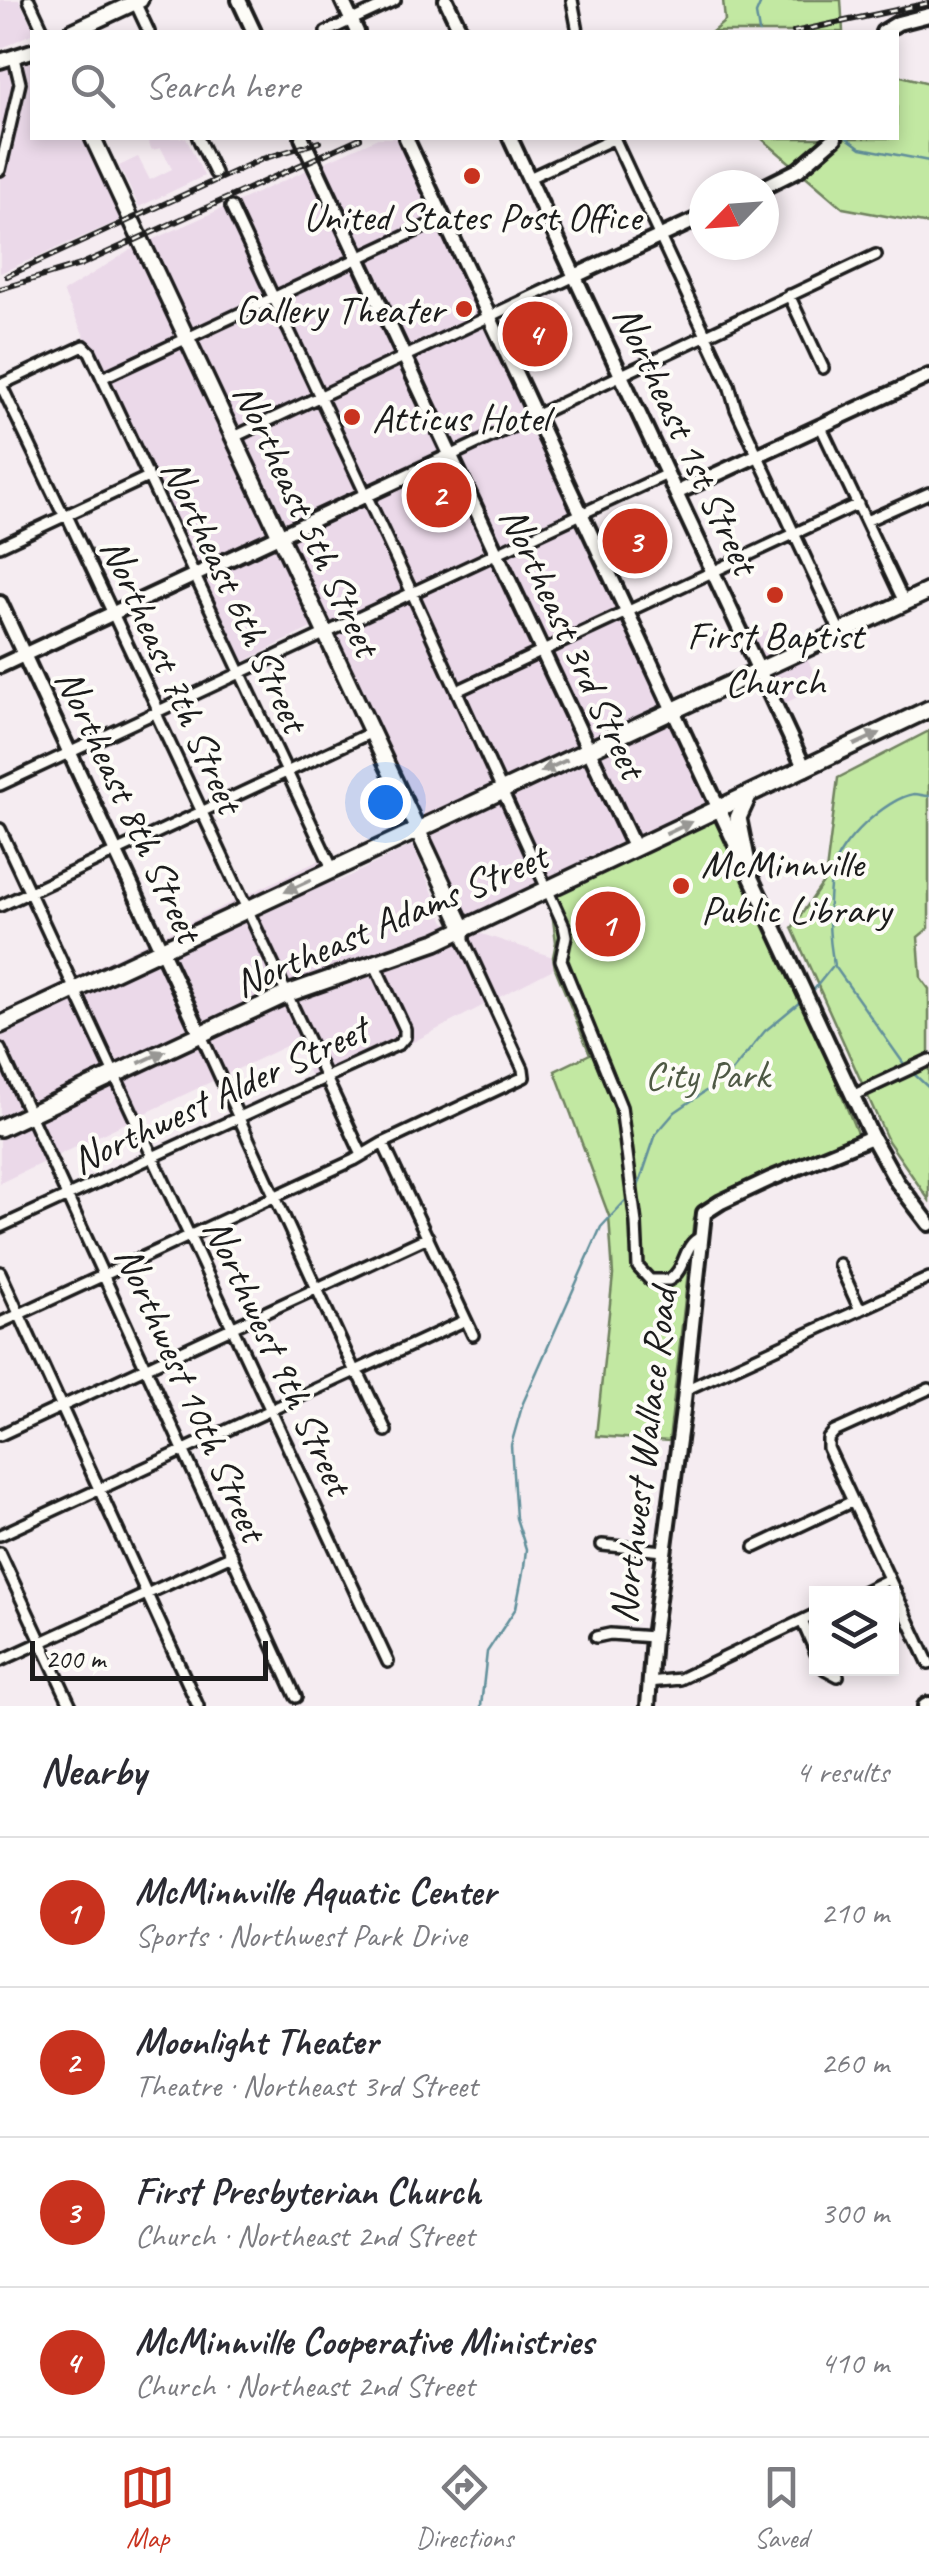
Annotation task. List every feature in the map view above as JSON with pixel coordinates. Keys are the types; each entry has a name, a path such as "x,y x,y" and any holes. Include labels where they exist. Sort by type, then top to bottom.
{"highway":[{"path":"0,1025 929,591"},
{"name":"Northeast Adams Street","path":"0,1128 287,994 411,952 464,929 929,709"},
{"path":"748,796 738,818 748,868"}],"main road":[{"path":"74,30 136,1"},
{"name":"Northeast 5th Street","path":"97,140 464,929"}],"street":[{"path":"29,0 43,30"},
{"path":"238,0 253,30"},
{"path":"342,0 354,26 396,0"},
{"path":"446,0 460,30"},
{"path":"572,0 578,30"},
{"path":"136,1 147,30"},
{"path":"886,30 929,15"},
{"path":"7,59 20,75 30,78"},
{"path":"0,170 20,75"},
{"path":"199,140 215,173"},
{"name":"Northeast 3rd Street","path":"303,140 635,849"},
{"path":"407,140 852,1096 896,1182 929,1224"},
{"name":"Northeast 1st Street","path":"511,140 805,769"},
{"path":"529,178 610,140"},
{"path":"615,140 840,632"},
{"path":"779,180 798,170 833,140"},
{"path":"231,207 549,889 565,932 561,960 621,1107 638,1267 650,1280 669,1280 680,1271 690,1244 702,1238"},
{"path":"102,378 444,218"},
{"path":"234,436 689,223"},
{"path":"0,666 876,255"},
{"path":"789,295 822,368"},
{"name":"Northeast 6th Street","path":"0,384 84,346 333,870"},
{"path":"676,493 929,376"},
{"name":"Northeast 7th Street","path":"0,384 113,613 362,1156"},
{"path":"821,426 904,602"},
{"path":"0,785 667,474"},
{"path":"0,546 148,477"},
{"path":"866,521 929,492"},
{"path":"458,691 858,504"},
{"name":"Northeast 8th Street","path":"0,603 201,1034"},
{"path":"0,906 372,732"},
{"name":"Northwest 9th Street","path":"0,830 388,1662"},
{"path":"0,1323 524,1077 464,941 464,929"},
{"name":"Northwest Alder Street","path":"0,1227 399,1044 405,1029 374,963"},
{"path":"201,1034 354,1372 362,1378 386,1431"},
{"name":"Northwest 10th Street","path":"0,1049 296,1698"},
{"path":"852,1096 929,1060"},
{"name":"Northwest Wallace Road","path":"648,1706 704,1213 770,1179 872,1137"},
{"path":"384,1143 473,1335"},
{"path":"0,1435 428,1237"},
{"path":"838,1264 860,1310"},
{"path":"0,1272 198,1706"},
{"path":"685,1390 929,1278"},
{"path":"0,1535 466,1320"},
{"path":"929,1389 834,1432 828,1439 828,1448 929,1664"},
{"path":"755,1548 853,1502"},
{"path":"602,1545 664,1551"},
{"path":"0,1553 71,1706"},
{"path":"0,1661 232,1554"},
{"path":"875,1586 889,1579"},
{"path":"649,1682 680,1679 809,1618"},
{"path":"802,1621 809,1636"},
{"path":"596,1637 653,1637"}],"shaded area":[{"path":"0,0 19,0 34,30 0,49"},
{"path":"30,59 30,140 84,140 123,219 0,273 0,69"},
{"path":"147,140 187,140 204,176 139,207 119,166 138,157 150,180 172,169 161,148 152,150"},
{"path":"374,140 399,140 708,806 467,917 148,242"},
{"path":"134,248 313,627 241,663 63,292"},
{"path":"788,621 821,686 783,704 752,637"},
{"path":"413,845 445,922 553,957 555,968 317,1092 296,1041 0,1183 0,1013 322,859 335,883"}],"green space":[{"path":"723,0 841,0 843,30 714,30 725,21"},
{"path":"899,76 929,83 929,224 843,208 763,140 899,140"},
{"path":"929,731 929,928 918,937 921,978 929,989 929,1200 888,1141 792,928 825,880 838,778"},
{"name":"City Park","path":"720,809 767,910 857,1133 842,1145 706,1206 694,1218 669,1441 596,1436 613,1275 609,1216 555,1071 590,1054 555,968 549,889"}],"waterway":[{"path":"759,30 756,14 762,0"},
{"path":"850,140 861,148 929,161"},
{"path":"904,1064 834,965 830,883 836,861 864,824 903,797 929,796"},
{"path":"812,992 832,967"},
{"path":"638,1187 656,1134 675,1112 729,1075 765,1031 800,1002"},
{"path":"914,1074 929,1088"},
{"path":"481,1706 487,1652 516,1608 524,1567 526,1549 516,1518 511,1445 523,1403 601,1227 627,1199"}],"railway":[{"path":"803,30 929,3"},
{"path":"0,289 80,265 356,140"},
{"path":"7,276 262,159 319,142"}],"place":[{"name":"United States Post Office","path":"472,176"},
{"name":"Gallery Theater","path":"464,309"},
{"name":"McMinnville Cooperative Ministries","path":"535,334"},
{"name":"Atticus Hotel","path":"352,417"},
{"name":"Moonlight Theater","path":"439,495"},
{"name":"First Presbyterian Church","path":"635,541"},
{"name":"First Baptist Church","path":"775,595"},
{"name":"McMinnville Public Library","path":"681,886"},
{"name":"McMinnville Aquatic Center","path":"608,924"}]}
